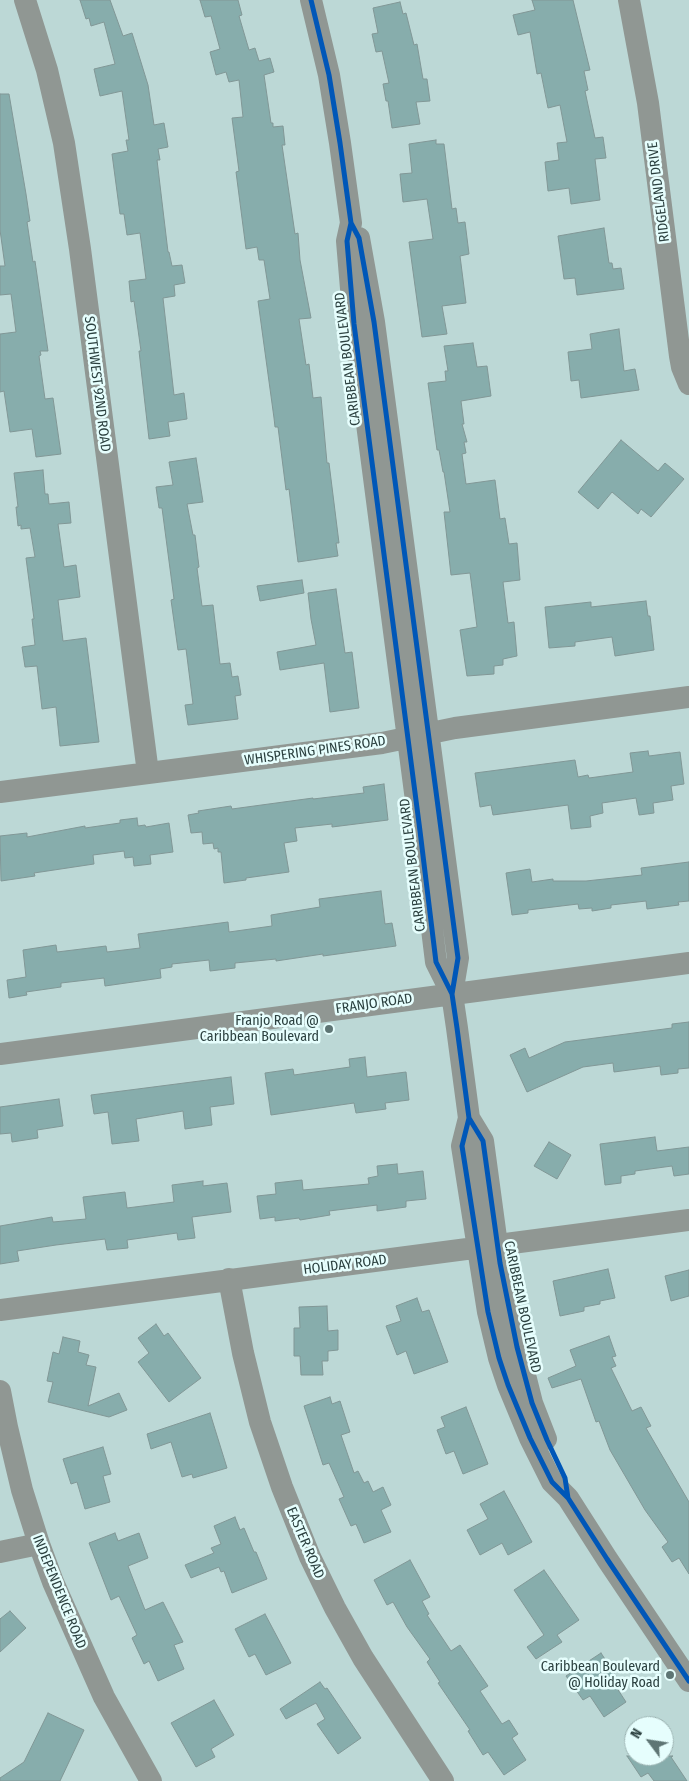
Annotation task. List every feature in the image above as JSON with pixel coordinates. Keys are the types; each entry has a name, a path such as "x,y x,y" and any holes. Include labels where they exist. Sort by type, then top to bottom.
{"street":[{"name":"SOUTHWEST 92ND ROAD","path":"25,0 47,70 64,143 148,773"},
{"name":"CARIBBEAN BOULEVARD","path":"311,0 329,75 351,223 347,241 354,324 418,736 436,962 452,994 469,1118 462,1146 487,1246 488,1312 499,1358 508,1385 530,1438 552,1482 568,1498 689,1681"},
{"name":"RIDGELAND DRIVE","path":"629,0 648,102 680,356 689,384"},
{"name":"WHISPERING PINES ROAD","path":"0,792 382,743 465,727 689,698"},
{"name":"FRANJO ROAD","path":"0,1054 689,963"},
{"name":"HOLIDAY ROAD","path":"0,1310 689,1220"},
{"name":"EASTER ROAD","path":"229,1279 243,1353 260,1422 282,1487 310,1557 335,1608 363,1658 416,1742 444,1781"},
{"name":"INDEPENDENCE ROAD","path":"0,1391 15,1464 39,1544 67,1615 104,1697 149,1780"},
{"path":"0,1552 39,1544"}],"building":[{"path":"80,0 110,0 123,36 132,33 148,85 154,125 164,123 168,147 158,149 160,160 157,160 168,252 172,266 182,265 185,283 174,285 175,296 163,298 174,395 184,393 187,419 168,422 170,436 149,439 139,351 141,351 134,301 131,302 129,281 146,279 140,233 127,235 124,214 120,214 112,154 128,151 126,140 129,140 122,91 100,96 94,69 115,64 104,22 91,26 89,18 86,19"},
{"path":"200,0 238,0 242,15 239,16 249,50 255,48 259,61 270,58 274,72 264,75 271,123 273,123 273,127 283,126 285,145 282,145 295,234 298,233 300,260 311,318 299,319 306,365 309,364 313,398 321,397 327,463 329,463 339,543 336,543 338,556 298,562 289,489 286,490 278,427 275,427 258,301 270,299 264,260 259,260 257,247 246,249 236,172 239,171 232,118 243,117 239,80 229,82 226,72 216,75 210,52 220,49 211,16 205,17"},
{"path":"532,0 573,0 590,70 584,71 588,90 585,91 595,138 603,137 606,158 595,159 600,200 571,204 569,188 548,191 545,162 559,160 557,143 567,142 560,105 548,108 541,73 537,74 530,32 518,35 513,15 535,10"},
{"path":"400,2 403,14 406,13 414,45 417,44 423,79 427,79 430,101 416,102 420,124 392,128 383,84 389,83 382,51 376,52 372,34 378,33 373,8"},
{"path":"0,94 9,94 26,194 30,221 27,222 33,262 35,261 48,351 40,351 41,355 39,356 45,399 53,398 61,454 36,457 32,429 10,432 4,391 0,392 0,334 16,332 11,294 0,295 0,266 5,266 0,230"},
{"path":"436,140 436,144 444,144 452,209 456,208 458,223 465,222 469,254 460,256 466,303 442,306 447,334 422,337 409,242 433,239 427,199 403,202 400,174 412,173 409,144"},
{"path":"604,228 609,263 612,263 613,269 621,268 624,289 577,295 575,278 564,279 558,236"},
{"path":"619,329 624,371 635,369 639,390 581,398 579,380 571,381 568,352 592,349 590,334"},
{"path":"473,343 477,367 487,366 491,396 461,401 464,424 462,424 467,442 464,442 466,453 462,454 466,484 495,480 500,519 505,518 509,544 517,543 520,580 503,582 508,623 514,622 517,656 503,659 503,665 494,666 494,674 467,676 460,630 477,627 470,573 451,575 444,512 450,512 444,472 439,450 437,450 428,383 446,381 445,371 448,371 444,346"},
{"path":"621,440 658,471 665,463 684,479 651,517 641,509 638,514 612,492 598,509 578,492"},
{"path":"196,458 203,502 187,504 193,535 195,535 202,606 213,605 220,664 230,663 232,677 238,676 241,695 235,696 238,719 188,725 185,705 193,704 186,649 178,650 171,600 174,599 162,508 159,508 156,487 173,485 169,462"},
{"path":"43,470 45,494 48,494 49,504 69,502 71,523 58,524 64,567 76,565 80,597 58,600 63,641 86,638 99,742 60,746 56,707 42,709 37,666 25,667 22,647 35,645 32,619 34,619 26,558 35,557 30,528 21,529 21,525 18,526 14,473"},
{"path":"302,580 304,593 260,601 257,586"},
{"path":"336,589 345,653 352,652 359,708 330,712 324,663 280,670 277,652 316,645 308,593"},
{"path":"646,601 648,616 650,616 654,650 615,656 612,637 575,642 575,646 549,648 545,607 591,602 591,607"},
{"path":"648,751 649,756 680,752 684,784 671,786 673,800 653,803 654,813 639,815 636,798 602,803 603,813 590,816 591,827 571,829 568,805 493,815 491,805 480,807 475,773 575,760 578,777 588,775 589,778 633,772 630,753"},
{"path":"384,784 388,820 332,827 332,824 295,828 297,841 284,843 289,872 224,883 221,852 218,852 218,848 214,849 213,843 203,844 202,832 191,833 188,815 199,813 198,811 231,806 232,809 364,793 363,787"},
{"path":"137,818 138,826 145,825 146,827 169,823 173,852 150,855 151,864 134,866 133,857 125,858 124,851 93,855 94,864 34,873 35,876 1,881 0,836 27,833 27,837 85,826 85,828 120,823 120,820"},
{"path":"689,862 689,901 678,902 679,905 647,909 646,901 611,905 611,908 592,911 592,908 579,909 578,904 528,910 528,913 512,915 506,873 530,869 532,882 553,879 553,881 586,881 642,875 641,868"},
{"path":"381,891 385,924 392,923 396,946 276,961 276,959 235,963 235,968 210,971 209,960 172,964 172,967 160,969 161,978 105,986 104,978 61,983 61,987 26,992 27,995 9,998 7,980 26,977 23,950 56,945 57,952 106,946 107,952 140,948 138,934 228,922 229,932 272,926 271,915 320,907 319,899"},
{"path":"689,1022 689,1068 678,1069 678,1073 661,1075 660,1066 614,1072 613,1063 583,1067 527,1092 510,1055 525,1048 529,1058 565,1042 672,1028 672,1024"},
{"path":"365,1057 367,1077 406,1072 409,1100 385,1103 386,1109 356,1113 354,1103 271,1115 265,1073 293,1069 294,1075 350,1067 349,1059"},
{"path":"231,1077 234,1104 210,1107 212,1125 185,1129 183,1111 136,1119 139,1141 112,1144 108,1112 94,1114 91,1095"},
{"path":"59,1099 63,1126 37,1130 38,1138 12,1142 11,1133 0,1134 0,1107"},
{"path":"655,1137 657,1151 689,1147 689,1174 674,1176 672,1166 635,1171 635,1174 621,1176 621,1183 605,1185 600,1144"},
{"path":"549,1142 571,1155 557,1179 534,1166"},
{"path":"397,1164 398,1174 423,1171 426,1199 406,1201 406,1207 377,1211 377,1205 329,1211 330,1215 300,1220 299,1218 275,1221 275,1217 260,1219 257,1196 276,1194 275,1183 302,1180 303,1190 369,1184 368,1178 378,1176 377,1166"},
{"path":"203,1181 203,1186 227,1183 231,1212 192,1217 195,1238 178,1240 177,1233 127,1240 128,1248 107,1250 105,1239 56,1245 17,1251 19,1261 0,1264 0,1226 52,1217 53,1222 86,1219 83,1197 125,1192 127,1208 174,1202 172,1185"},
{"path":"608,1269 615,1298 600,1301 600,1304 584,1307 584,1311 560,1316 553,1281"},
{"path":"689,1270 689,1296 671,1301 665,1276"},
{"path":"417,1298 422,1312 429,1310 448,1362 414,1374 406,1351 397,1355 386,1326 401,1321 396,1306"},
{"path":"327,1306 328,1331 338,1330 338,1350 328,1351 328,1361 322,1361 323,1375 301,1375 300,1356 294,1356 294,1328 300,1328 299,1307"},
{"path":"156,1324 164,1336 168,1333 201,1378 169,1402 138,1362 149,1353 138,1338"},
{"path":"609,1336 616,1356 612,1357 616,1366 611,1368 632,1411 641,1407 651,1426 646,1428 689,1502 689,1574 679,1558 672,1562 662,1547 668,1542 645,1510 610,1450 599,1421 596,1422 581,1379 552,1388 548,1378 576,1366 570,1350"},
{"path":"63,1337 80,1341 78,1352 89,1355 86,1365 96,1367 88,1406 119,1393 127,1410 109,1417 48,1402 53,1382 47,1381 53,1352 59,1354"},
{"path":"330,1397 332,1404 340,1401 350,1432 341,1435 354,1473 358,1471 364,1483 368,1481 373,1492 383,1487 391,1505 381,1510 391,1532 364,1543 356,1524 351,1526 339,1499 344,1497 329,1463 323,1465 304,1406"},
{"path":"466,1407 488,1464 463,1474 454,1451 446,1454 437,1430 445,1427 441,1417"},
{"path":"210,1413 227,1468 193,1478 192,1474 182,1477 171,1442 151,1449 147,1434"},
{"path":"103,1447 111,1474 103,1476 110,1502 85,1509 77,1482 71,1484 63,1459"},
{"path":"504,1491 532,1542 508,1555 502,1543 480,1555 467,1530 488,1519 480,1504"},
{"path":"235,1517 240,1530 244,1528 267,1579 232,1593 224,1571 221,1572 219,1567 191,1578 185,1565 214,1553 211,1548 221,1544 214,1526"},
{"path":"115,1533 118,1541 139,1533 148,1558 128,1566 145,1610 163,1602 183,1642 174,1645 184,1669 158,1681 149,1661 144,1664 132,1638 137,1635 119,1596 111,1600 89,1543"},
{"path":"410,1560 430,1597 422,1601 429,1614 427,1615 451,1651 460,1645 488,1686 480,1691 502,1724 509,1720 518,1734 512,1738 526,1760 504,1775 488,1752 483,1755 468,1731 470,1730 438,1683 440,1682 427,1662 430,1659 407,1627 393,1602 387,1605 374,1580"},
{"path":"544,1570 579,1620 557,1635 562,1642 536,1659 527,1647 544,1635 514,1590"},
{"path":"10,1611 26,1628 0,1652 0,1619"},
{"path":"265,1614 291,1663 266,1675 255,1654 249,1657 235,1629"},
{"path":"601,1653 616,1676 611,1679 626,1702 604,1717 590,1696 583,1700 566,1676"},
{"path":"320,1682 325,1689 327,1688 361,1738 338,1754 317,1724 325,1719 316,1703 286,1719 280,1709"},
{"path":"214,1700 234,1735 211,1749 215,1757 196,1767 171,1723"},
{"path":"48,1713 84,1730 60,1781 0,1781 0,1778 24,1762"},
{"path":"674,1762 687,1781 654,1781 648,1773 641,1777 634,1766 674,1766"}],"cycle path":[{"path":"311,0 329,75 351,223 347,241 354,324 436,962 452,994 457,1028 469,1118 462,1146 488,1312 499,1358 508,1385 530,1438 552,1482 568,1498 689,1681"},
{"path":"351,223 359,238 374,322 458,958 452,994"},
{"path":"469,1118 483,1141 500,1263 517,1347 532,1403 565,1478 568,1498"}],"place":[{"name":"Franjo Road @ Caribbean Boulevard","path":"329,1029"},
{"name":"Caribbean Boulevard @ Holiday Road","path":"670,1675"}]}
